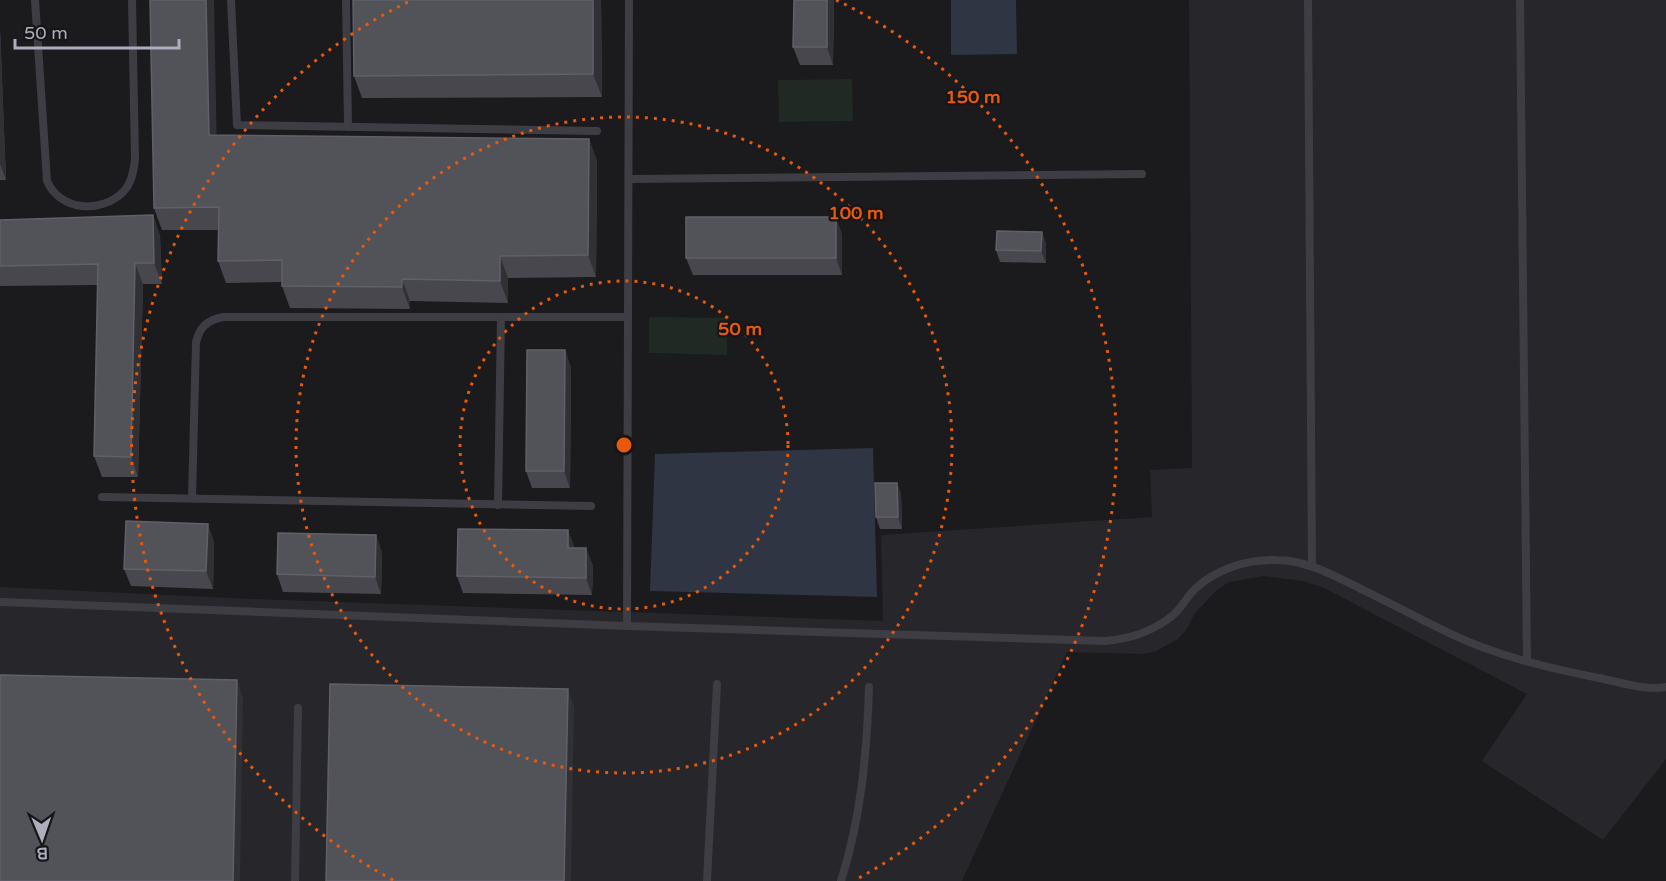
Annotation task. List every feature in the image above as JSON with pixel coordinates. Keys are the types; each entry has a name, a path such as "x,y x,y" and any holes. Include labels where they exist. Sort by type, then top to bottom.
{"lane":[{"path":"35,0 47,181 50,189 57,196 76,206 87,207 107,202 123,192 132,178 134,166 132,0"},
{"path":"231,0 237,125 597,131"},
{"path":"346,0 348,127"},
{"path":"627,626 629,0"},
{"path":"1308,0 1312,566"},
{"path":"1520,0 1527,661"},
{"path":"629,178 1142,174"},
{"path":"192,498 196,342 208,321 223,317 628,317"},
{"path":"498,504 501,317"},
{"path":"102,496 591,506"},
{"path":"0,602 627,626 1105,641 1134,636 1161,624 1174,614 1194,590 1224,570 1240,564 1267,560 1294,561 1312,566 1452,635 1499,653 1586,676 1648,688 1666,687"},
{"path":"707,881 717,684"},
{"path":"841,881 855,826 863,780 869,687"},
{"path":"295,881 298,708"}],"shaded area":[{"path":"1189,0 1666,0 1666,759 1603,840 1482,761 1527,694 1322,587 1303,581 1264,576 1229,582 1217,590 1195,613 1187,629 1178,639 1156,651 1143,654 1067,652 962,881 0,881 0,587 252,599 883,621 881,535 1152,517 1150,470 1192,468"},
{"path":"852,79 853,121 779,122 778,80"},
{"path":"649,317 727,318 727,355 649,353"}],"water":[{"path":"951,0 1016,0 1017,54 951,55"},
{"path":"873,448 877,597 650,591 655,454"}],"building":[{"path":"150,0 206,0 209,135 589,139 588,255 500,256 500,281 402,279 402,287 282,286 282,260 218,261 219,207 154,208"},
{"path":"353,0 593,0 593,74 354,76"},
{"path":"794,0 827,0 827,47 793,47"},
{"path":"153,215 154,263 135,263 131,457 94,456 98,264 0,266 0,220"},
{"path":"686,217 836,217 836,258 686,258"},
{"path":"997,231 1042,232 1041,251 996,250"},
{"path":"527,350 565,350 564,471 526,471"},
{"path":"875,483 897,483 898,517 876,517"},
{"path":"126,521 208,524 206,571 124,569"},
{"path":"458,529 568,530 568,548 586,548 586,578 457,576"},
{"path":"278,533 376,535 375,577 277,574"},
{"path":"0,675 237,680 233,881 0,881"},
{"path":"330,684 568,689 564,881 326,881"}]}
